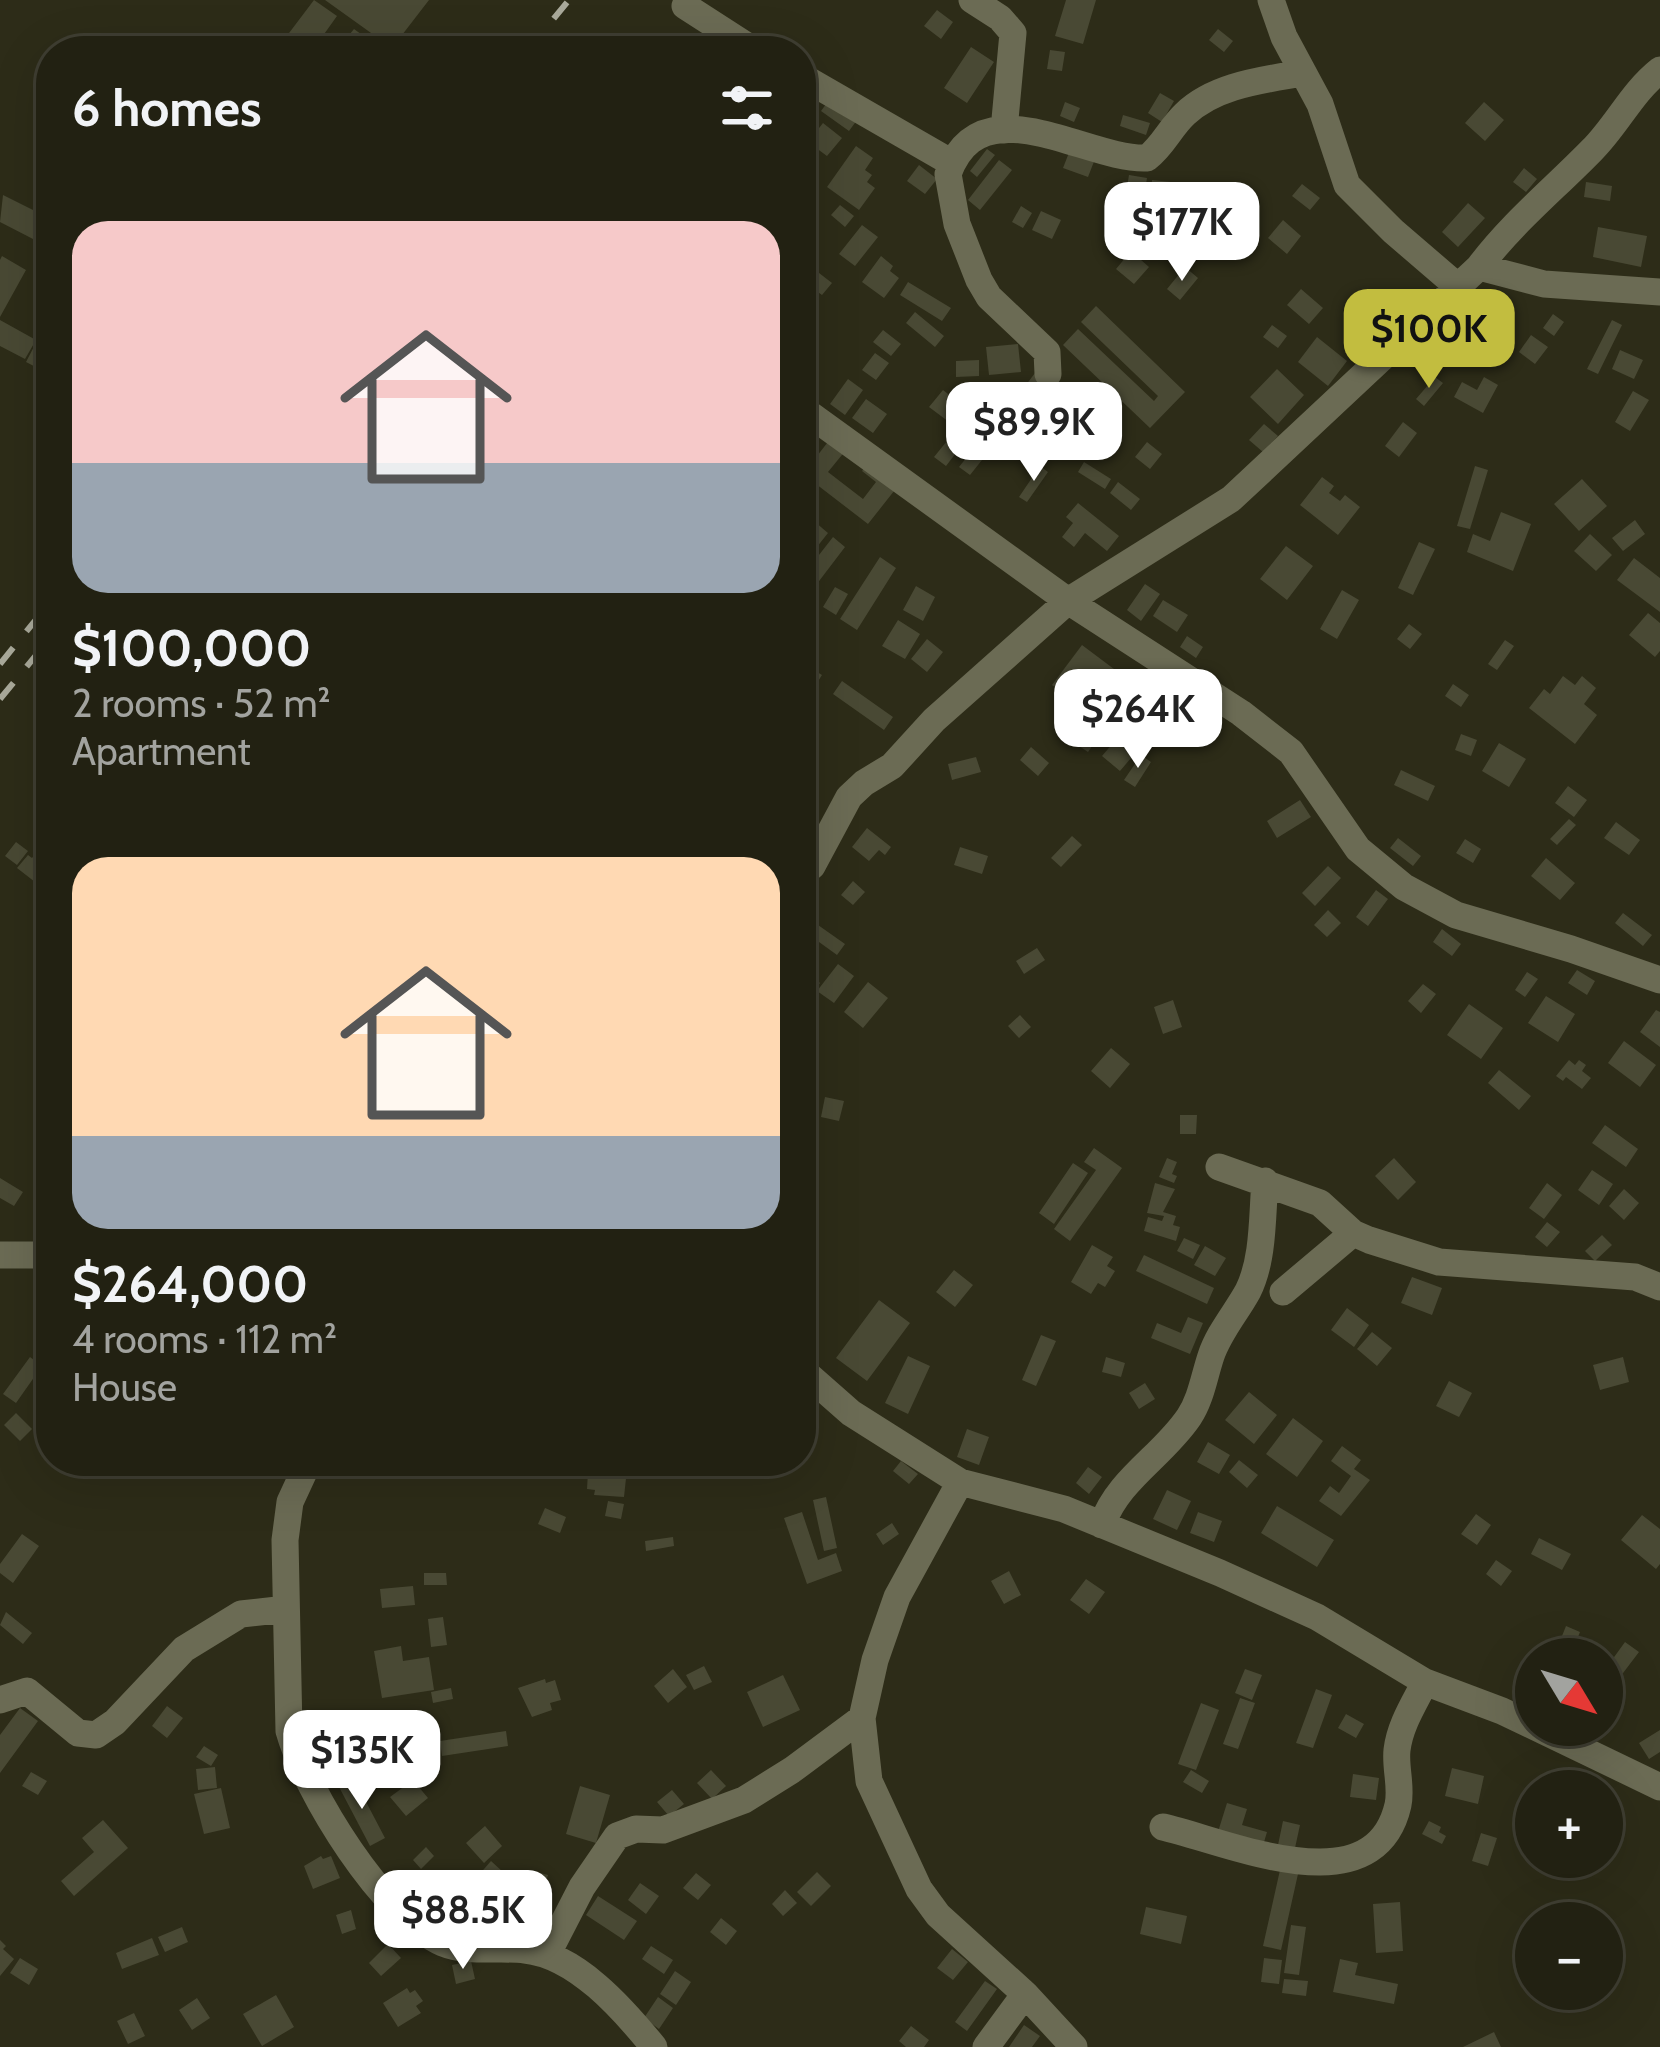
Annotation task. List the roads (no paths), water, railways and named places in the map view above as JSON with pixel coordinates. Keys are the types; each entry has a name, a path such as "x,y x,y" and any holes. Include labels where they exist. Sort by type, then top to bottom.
{"street":[{"path":"972,0 1013,33 1004,130"},
{"path":"1271,0 1319,104 1347,185 1457,286"},
{"path":"685,6 732,36"},
{"path":"816,859 849,797 892,766 934,720 1068,601 1231,499 1479,267 1502,236 1595,147 1660,70"},
{"path":"1048,374 1050,359 1045,349 989,297 979,280 950,196 952,163 975,140 1004,130 1045,132 1114,155 1147,158 1180,118 1206,98 1252,82 1302,73"},
{"path":"816,85 952,163"},
{"path":"1479,267 1544,284 1660,292"},
{"path":"816,418 1068,601 1241,713 1291,752 1358,848 1404,886 1456,915 1660,980"},
{"path":"1219,1167 1320,1203 1353,1233 1439,1262 1652,1275"},
{"path":"1102,1525 1110,1503 1162,1450 1199,1397 1211,1356 1250,1289 1265,1180"},
{"path":"1283,1292 1353,1233"},
{"path":"0,1255 36,1255"},
{"path":"816,1382 851,1413 959,1482 1064,1509 1317,1617 1425,1682 1502,1711 1660,1787"},
{"path":"302,1476 290,1502 285,1540 290,1731 298,1761 338,1834 371,1879 442,1942 548,1953 602,1993 654,2047"},
{"path":"959,1482 897,1597 875,1660 862,1718 869,1781 920,1889 953,1932 1025,1994 1073,2047"},
{"path":"0,1700 27,1691 78,1733 96,1735 115,1722 184,1649 241,1613 286,1609"},
{"path":"1163,1827 1265,1856 1359,1859 1376,1844 1398,1807 1400,1738 1425,1682"},
{"path":"548,1953 582,1887 617,1836 635,1829 663,1830 744,1800 862,1718"},
{"path":"986,2047 1025,1994"}],"railway":[{"path":"539,36 569,0"},
{"path":"0,664 36,620"},
{"path":"0,699 36,655"}]}
